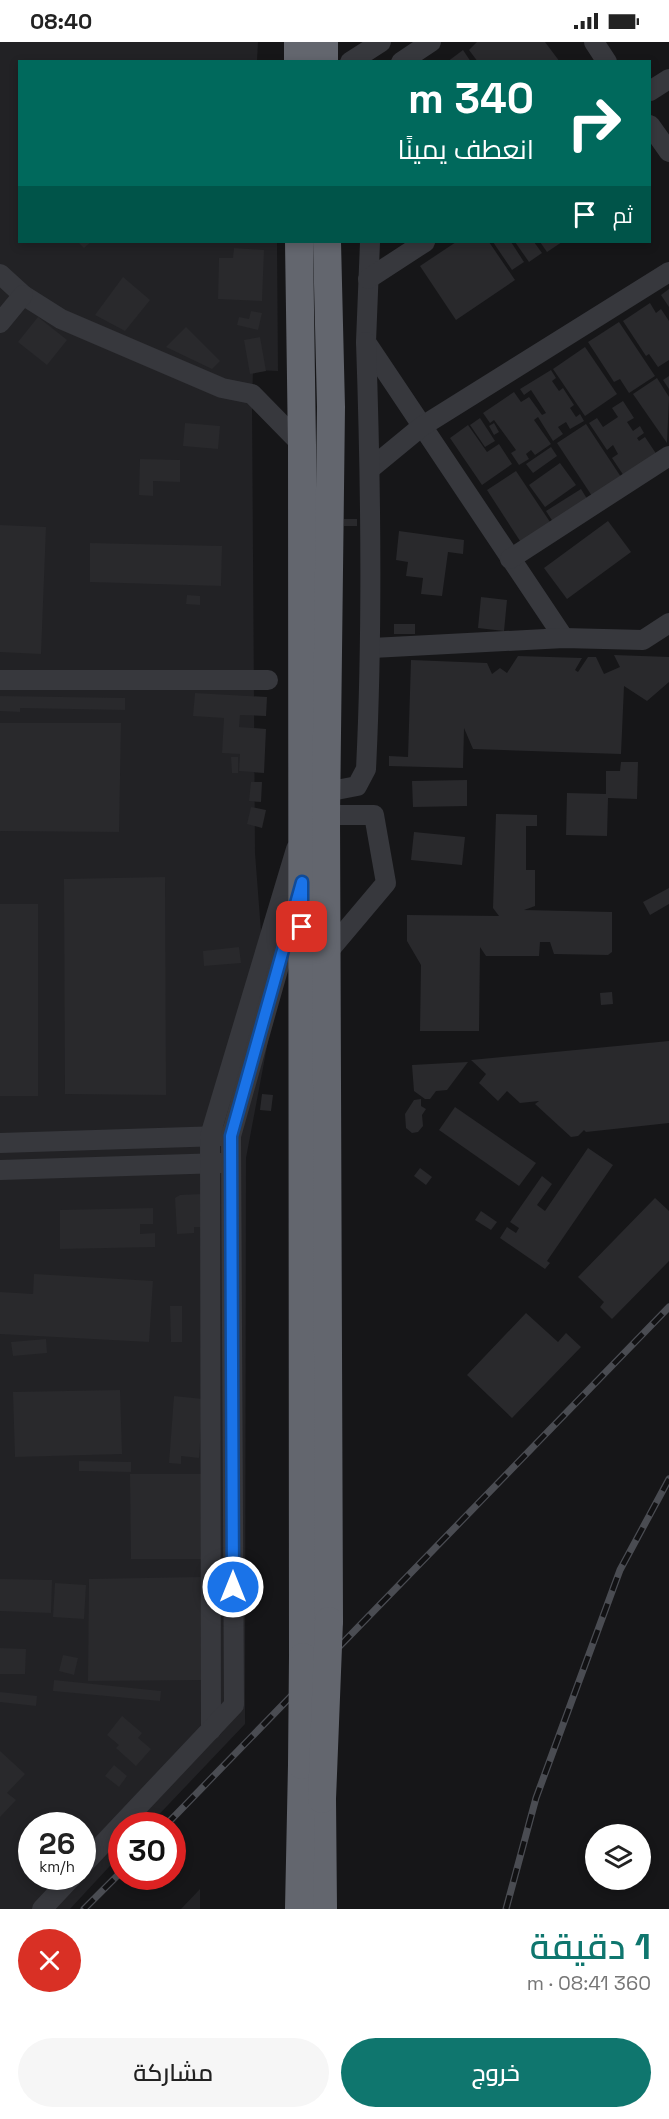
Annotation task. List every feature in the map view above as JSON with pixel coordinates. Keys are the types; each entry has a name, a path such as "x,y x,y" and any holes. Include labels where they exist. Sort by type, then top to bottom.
{"highway":[{"path":"298,42 298,60"},
{"path":"324,42 324,60"},
{"path":"299,1909 303,1657 300,243"},
{"path":"323,1909 322,1798 329,1621 326,804 331,443 327,243"}],"street":[{"path":"404,60 431,42"},
{"path":"594,42 606,60"},
{"path":"354,60 377,48"},
{"path":"651,90 669,79"},
{"path":"651,126 669,152"},
{"path":"326,804 357,786 366,769 372,648 366,342 370,243"},
{"path":"368,279 423,243"},
{"path":"370,469 421,427 669,272"},
{"path":"0,274 23,295 60,319 222,388 252,394 302,445"},
{"path":"0,323 23,295"},
{"path":"366,342 564,638"},
{"path":"510,559 669,456"},
{"path":"372,648 564,638 643,640 669,623"},
{"path":"0,680 268,680"},
{"path":"326,804 374,815 386,883 327,953"},
{"path":"211,1730 210,1136 302,829"},
{"path":"96,1851 234,1705 231,1136 302,882"},
{"path":"0,1143 231,1136"},
{"path":"0,1170 230,1162"},
{"path":"42,1909 60,1890"}],"shaded area":[{"path":"0,42 258,42 257,60 18,60 18,243 277,243 278,371 253,370 252,403 255,853 269,1036 246,1158 245,1724 161,1812 108,1812 108,1868 96,1881 96,1812 18,1812 18,1890 88,1890 70,1909 0,1909"},
{"path":"200,1889 200,1909 181,1909"}],"building":[{"path":"477,42 545,42 558,60 476,60 469,50"},
{"path":"463,50 470,60 450,60"},
{"path":"79,243 90,243 84,248"},
{"path":"454,243 490,243 515,280 456,320 420,266"},
{"path":"494,243 512,243 524,262 512,270"},
{"path":"516,243 535,243 542,253 529,262"},
{"path":"541,243 560,243 547,252"},
{"path":"234,248 264,250 262,301 218,299 219,258 233,258"},
{"path":"123,277 150,300 125,331 95,315"},
{"path":"669,289 669,307 661,295"},
{"path":"650,303 656,313 661,309 669,321 669,360 658,367 649,354 646,356 623,321"},
{"path":"251,311 262,313 258,330 237,325 239,317 249,319"},
{"path":"38,317 67,340 47,365 18,342"},
{"path":"619,322 655,376 629,393 620,379 614,382 588,342"},
{"path":"186,327 220,361 212,369 166,347"},
{"path":"260,337 266,371 250,374 244,340"},
{"path":"585,347 617,394 585,416 553,369"},
{"path":"551,370 556,378 552,381 559,391 563,388 574,405 570,408 576,417 580,414 584,421 570,429 566,422 558,427 563,434 553,441 538,417 534,420 551,444 535,455 531,450 526,454 529,459 519,465 511,453 516,450 494,420 490,423 483,413 514,392 521,402 529,397 542,415 546,413 531,390 524,395 520,389"},
{"path":"669,376 669,389 663,380"},
{"path":"657,378 669,397 667,443 633,394"},
{"path":"623,401 634,418 627,422 633,431 640,426 644,433 637,438 639,441 645,437 657,455 624,476 612,458 618,454 613,445 607,450 589,423 597,418 603,427 618,417 612,408"},
{"path":"480,418 495,441 485,447 470,425"},
{"path":"185,423 220,426 218,449 183,446"},
{"path":"494,423 499,432 494,435 489,426"},
{"path":"586,424 621,477 592,496 557,443"},
{"path":"468,425 487,452 499,444 512,464 482,485 450,438"},
{"path":"551,447 557,456 533,473 526,464"},
{"path":"140,459 180,460 180,482 153,481 153,496 139,495"},
{"path":"560,463 576,485 545,507 529,485"},
{"path":"516,471 552,525 522,544 487,490"},
{"path":"581,489 589,502 555,525 546,511"},
{"path":"344,519 357,519 357,526 344,526"},
{"path":"608,521 631,552 567,599 544,568"},
{"path":"0,525 46,527 41,654 0,652"},
{"path":"399,531 464,540 463,554 448,552 442,596 421,594 423,578 406,576 408,562 396,560"},
{"path":"90,543 222,546 221,586 90,582"},
{"path":"187,595 200,596 200,605 186,604"},
{"path":"481,597 507,600 504,631 478,628"},
{"path":"394,624 415,624 415,634 394,634"},
{"path":"614,655 669,657 669,682 647,701 624,686 621,754 473,749 464,728 463,768 389,766 389,756 408,757 411,660 487,663 492,674 500,668 507,673 518,656 582,658 575,670 578,672 588,657 596,657 604,674 620,667"},
{"path":"195,693 267,697 266,716 240,715 239,727 266,729 264,773 239,771 240,754 222,753 224,718 193,716"},
{"path":"0,696 125,698 125,710 20,708 20,712 0,711"},
{"path":"0,723 121,723 119,832 0,831"},
{"path":"231,757 238,757 238,773 232,773"},
{"path":"621,762 638,762 637,799 608,798 607,836 566,835 567,793 606,794 606,771 620,771"},
{"path":"467,780 467,806 413,807 412,781"},
{"path":"251,782 262,782 261,802 249,801"},
{"path":"251,807 266,810 262,828 247,824"},
{"path":"496,814 537,815 537,826 526,826 526,870 535,870 535,906 524,910 612,912 612,952 608,955 554,954 550,942 540,942 539,956 486,956 480,947 479,1031 420,1031 421,965 407,941 407,915 499,916 493,908"},
{"path":"414,832 465,837 462,865 411,860"},
{"path":"165,877 166,1095 65,1094 64,879"},
{"path":"669,888 669,904 650,915 643,902"},
{"path":"0,904 38,904 38,1096 0,1096"},
{"path":"239,947 241,963 204,966 203,951"},
{"path":"612,992 613,1004 601,1005 600,993"},
{"path":"669,1041 669,1123 586,1132 584,1130 578,1136 571,1137 535,1104 539,1101 520,1103 507,1091 498,1101 479,1083 486,1074 471,1060"},
{"path":"468,1062 447,1090 436,1091 430,1099 425,1099 414,1091 412,1065"},
{"path":"262,1094 273,1095 271,1111 260,1110"},
{"path":"421,1099 421,1106 426,1109 422,1115 423,1126 418,1132 412,1133 406,1128 405,1114 414,1100"},
{"path":"455,1107 536,1163 519,1186 439,1130"},
{"path":"588,1148 613,1165 547,1261 550,1263 545,1269 500,1238 507,1227 516,1233 519,1228 510,1222 542,1176 552,1184 537,1205 545,1211"},
{"path":"420,1168 432,1177 426,1185 414,1176"},
{"path":"202,1194 203,1227 194,1227 194,1233 177,1234 175,1198 180,1195"},
{"path":"655,1198 669,1211 669,1261 612,1319 600,1307 604,1302 578,1277"},
{"path":"153,1208 153,1224 140,1224 140,1234 155,1233 155,1247 60,1249 60,1210"},
{"path":"481,1211 497,1222 491,1230 475,1220"},
{"path":"34,1274 153,1281 149,1342 0,1334 0,1292 33,1294"},
{"path":"170,1306 182,1306 182,1342 171,1342"},
{"path":"526,1313 558,1342 566,1333 581,1347 512,1418 467,1375"},
{"path":"46,1339 47,1353 13,1356 11,1342"},
{"path":"120,1390 122,1454 15,1457 13,1392"},
{"path":"174,1396 203,1399 199,1458 181,1456 181,1464 169,1463"},
{"path":"79,1461 131,1462 131,1472 79,1471"},
{"path":"130,1474 206,1474 206,1559 131,1559"},
{"path":"201,1577 203,1680 88,1681 89,1579"},
{"path":"0,1579 52,1580 51,1613 0,1611"},
{"path":"55,1583 86,1585 84,1619 53,1617"},
{"path":"0,1648 26,1649 25,1674 0,1674"},
{"path":"63,1655 78,1658 74,1675 59,1671"},
{"path":"54,1680 161,1691 160,1701 53,1691"},
{"path":"0,1692 37,1696 36,1706 0,1702"},
{"path":"122,1716 142,1733 138,1738 151,1749 136,1766 116,1748 119,1745 107,1735"},
{"path":"0,1751 25,1774 7,1793 16,1800 0,1817"},
{"path":"114,1765 127,1776 119,1787 105,1776"}],"railway":[{"path":"179,1812 669,1307"},
{"path":"506,1909 536,1798 620,1570 669,1479"},
{"path":"84,1909 108,1885"}],"route":[{"path":"233,1587 231,1136 302,882 302,927"}]}
